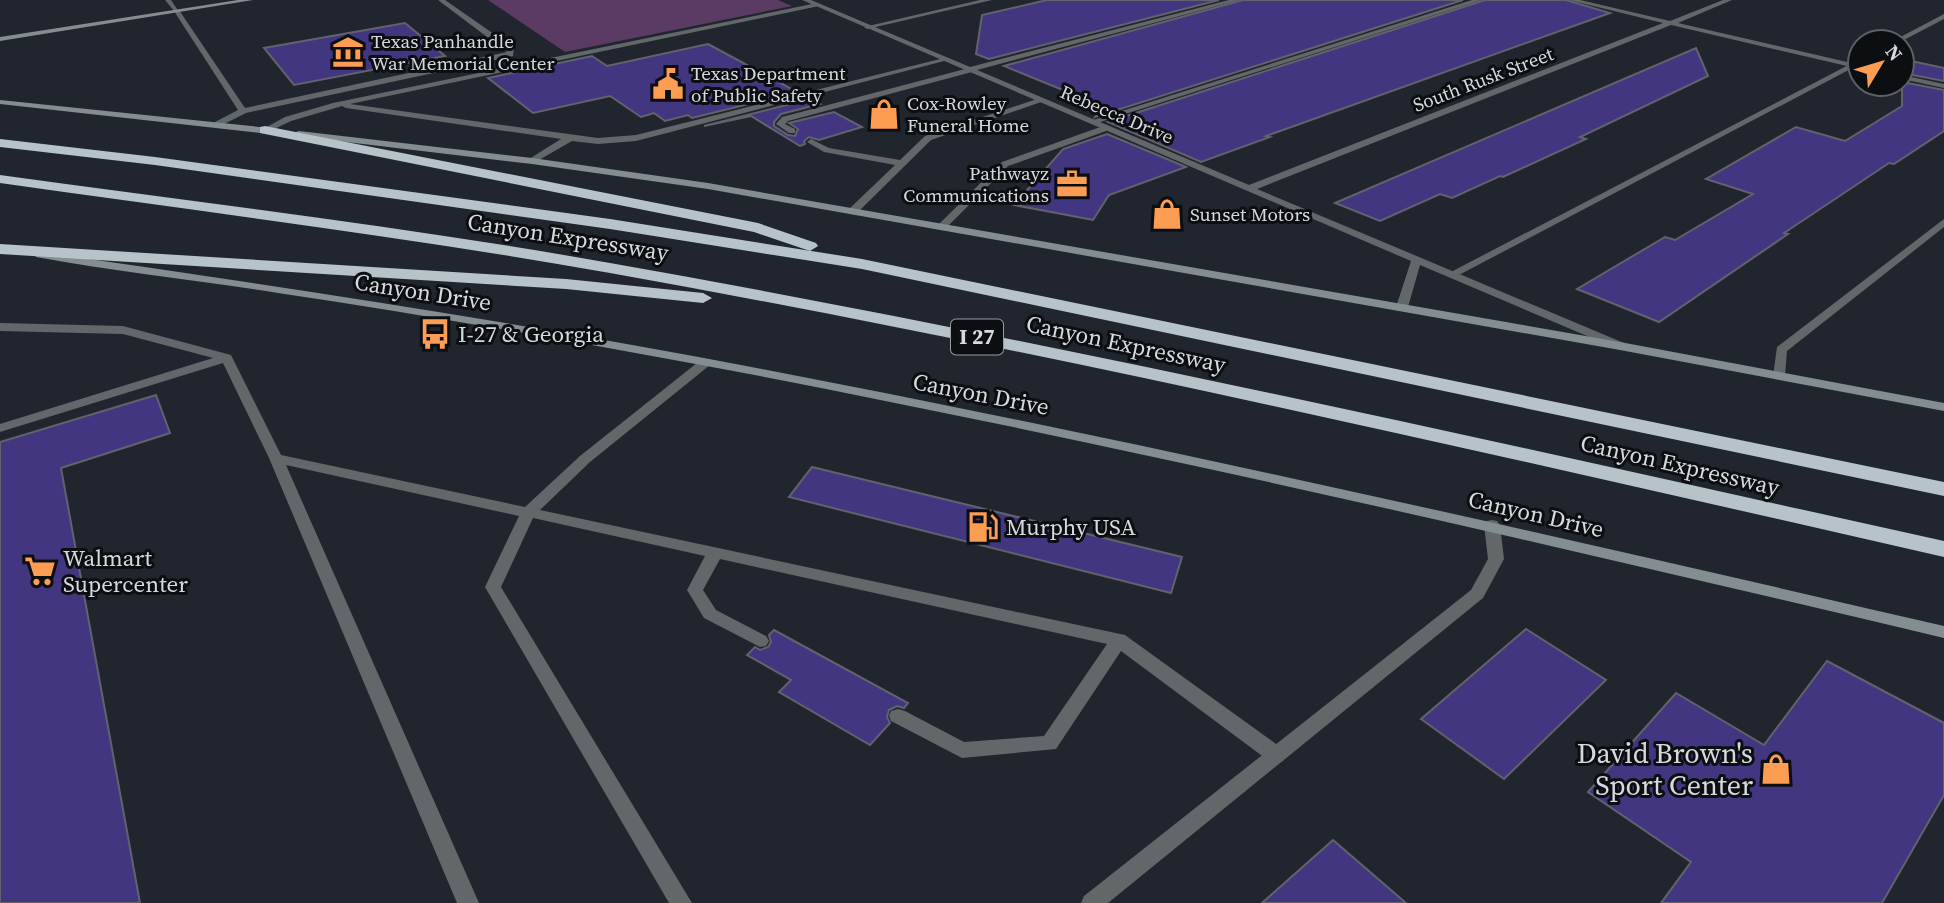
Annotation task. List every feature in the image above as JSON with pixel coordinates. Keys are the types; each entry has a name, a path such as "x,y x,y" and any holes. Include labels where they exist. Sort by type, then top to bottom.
{"highway":[{"path":"265,130 758,228 862,264"},
{"name":"Canyon Expressway","path":"0,144 155,161 582,220 862,264 1944,489"},
{"name":"Canyon Expressway","path":"0,179 566,261 848,312 1341,415 1944,550"},
{"path":"0,249 553,283 848,312"}],"main road":[{"path":"0,39 250,0"},
{"path":"0,48 44,32"},
{"path":"0,102 218,124 532,161 708,186 1402,307 1944,407"},
{"name":"Canyon Drive","path":"0,249 161,272 706,362 1077,435 1492,525 1944,632"}],"street":[{"path":"168,0 243,111"},
{"path":"218,124 243,111 510,54 511,50 442,0"},
{"name":"Rebecca Drive","path":"805,0 1620,346"},
{"path":"867,27 989,0"},
{"path":"792,131 780,124 785,119 1237,0"},
{"path":"1091,122 1479,0"},
{"path":"1572,0 1846,61"},
{"name":"South Rusk Street","path":"1250,188 1729,0"},
{"path":"265,130 288,119 333,105 817,5"},
{"path":"1916,31 1944,16"},
{"path":"333,105 598,141 636,138 944,60"},
{"path":"1453,274 1846,70"},
{"path":"1916,80 1944,86"},
{"path":"853,211 928,138 942,131 1040,101"},
{"path":"942,226 1005,164 1107,128"},
{"path":"532,161 570,138"},
{"path":"811,142 827,150 900,163"},
{"path":"1779,376 1781,350 1944,222"},
{"path":"1402,307 1417,259"},
{"path":"0,327 122,330 228,358 276,458 468,903"},
{"path":"0,428 228,358"},
{"path":"681,903 493,587 528,513 585,459 706,362"},
{"path":"276,458 1119,640 1276,755"},
{"path":"1092,903 1477,594 1496,559 1492,525"},
{"path":"715,553 695,590 710,614 760,641"},
{"path":"898,716 962,750 1049,743 1119,640"}],"shaded area":[{"path":"488,0 778,0 792,6 565,52"}],"building":[{"path":"1047,0 1219,0 989,59 976,54 982,15"},
{"path":"1243,0 1463,0 1095,117 1102,106 1004,66"},
{"path":"1485,0 1566,0 1610,13 1266,136 1270,137 1201,162 1108,122"},
{"path":"405,23 445,56 294,85 264,48"},
{"path":"708,44 797,92 692,118 688,115 665,121 654,113 641,117 610,96 533,113 488,78 592,56 607,66"},
{"path":"1696,48 1708,76 1580,137 1586,139 1503,177 1452,198 1440,194 1380,221 1335,203"},
{"path":"1916,62 1944,68 1944,81 1916,76"},
{"path":"1916,85 1944,90 1944,131 1894,164 1889,163 1784,233 1788,234 1659,322 1577,289 1665,237 1675,240 1753,194 1706,179 1796,127 1845,141 1902,106 1902,98 1916,98"},
{"path":"810,99 820,104 781,114 774,126 788,135 795,136 798,129 789,123 834,112 862,127 819,140 809,137 804,141 805,144 800,146 751,116 704,126"},
{"path":"1107,134 1186,167 1109,195 1093,220 1014,205 1063,149"},
{"name":"Walmart Supercenter","path":"156,395 170,433 61,468 140,903 0,903 0,442"},
{"name":"Murphy USA","path":"812,467 1182,557 1171,593 789,497"},
{"path":"1526,629 1606,680 1504,779 1421,719"},
{"path":"774,630 908,703 904,708 897,706 889,710 887,717 890,723 870,745 779,692 791,680 747,655 755,647 760,650 768,647 771,642 769,635"},
{"name":"David Brown's Sport Center","path":"1827,661 1944,723 1944,795 1882,903 1661,903 1691,862 1588,792 1676,693 1764,745"},
{"path":"1333,840 1406,903 1262,903"}],"place":[{"name":"Texas Panhandle War Memorial Center","path":"348,52"},
{"name":"Texas Department of Public Safety","path":"668,84"},
{"name":"Cox-Rowley Funeral Home","path":"884,114"},
{"name":"Pathwayz Communications","path":"1072,184"},
{"name":"Sunset Motors","path":"1167,214"},
{"name":"I-27 & Georgia","path":"435,334"},
{"name":"Murphy USA","path":"983,527"},
{"name":"Walmart Supercenter","path":"40,571"},
{"name":"David Brown's Sport Center","path":"1776,769"}]}
